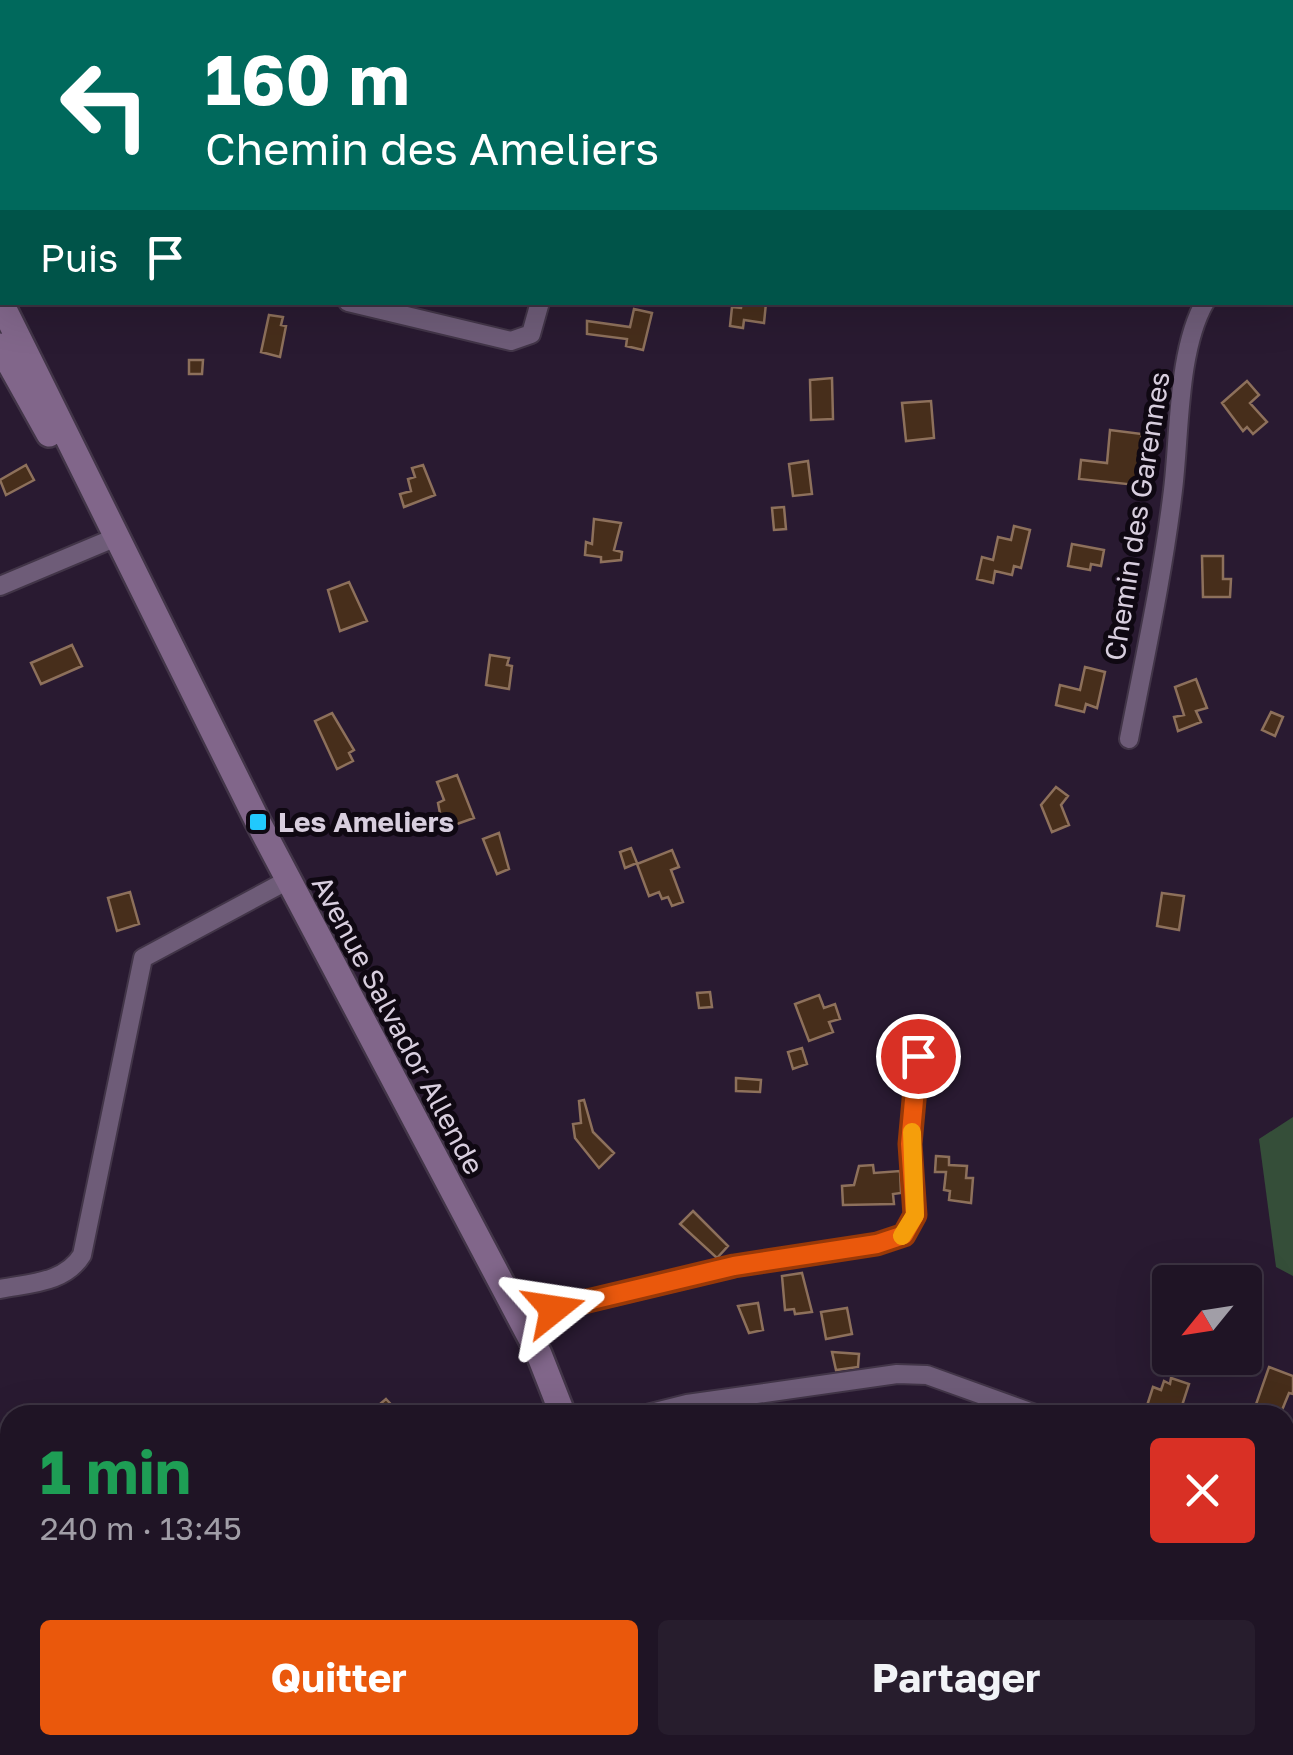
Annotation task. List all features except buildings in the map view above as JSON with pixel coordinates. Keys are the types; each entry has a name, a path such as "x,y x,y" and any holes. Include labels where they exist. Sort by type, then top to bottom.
{"main road":[{"name":"Avenue Salvador Allende","path":"2,305 114,538 288,880 521,1318 558,1405"},
{"name":"Avenue Salvador Allende","path":"0,346 114,538"}],"street":[{"path":"361,305 511,341 531,334 539,305"},
{"name":"Chemin des Garennes","path":"1129,739 1173,492 1183,388 1204,305"},
{"path":"0,586 114,538"},
{"path":"0,1289 61,1276 73,1270 82,1255 142,958 288,880"},
{"path":"521,1318 734,1266 877,1244 904,1235 915,1215 910,1144 918,1056"},
{"path":"683,1405 896,1374 927,1375 1010,1405"}],"lane":[{"path":"388,1755 475,1755"}],"green space":[{"path":"1293,1117 1293,1276 1276,1267 1259,1139"}],"shaded area":[{"path":"1152,395 1167,397 1160,428 1149,423"}],"slow traffic":[{"path":"902,1236 915,1215 912,1132"}],"place":[{"name":"Les Ameliers","path":"258,822"}],"route":[{"path":"554,1309 734,1266 877,1244 904,1235 915,1215 910,1144 918,1056"}]}
